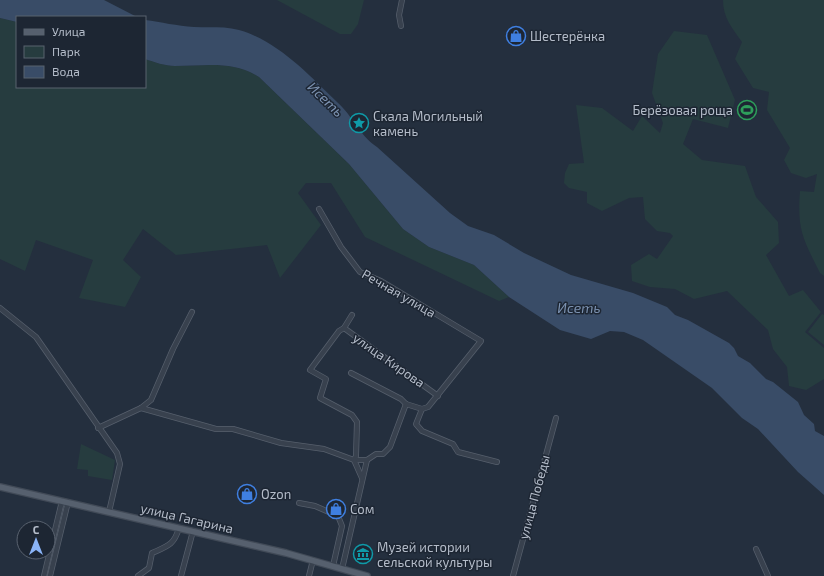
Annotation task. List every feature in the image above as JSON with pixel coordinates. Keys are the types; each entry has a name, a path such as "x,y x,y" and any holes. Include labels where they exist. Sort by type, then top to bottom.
{"main road":[{"name":"улица Гагарина","path":"0,487 313,560 367,576"}],"street":[{"path":"401,26 400,15 402,0"},
{"name":"Речная улица","path":"319,209 341,247 360,272 381,281 481,341 438,396"},
{"path":"0,308 36,337 117,454 120,464 109,512"},
{"path":"98,428 141,408 152,400 173,349 192,312"},
{"path":"344,328 352,315"},
{"name":"улица Кирова","path":"354,460 356,456 358,422 352,415 320,398 326,378 310,370 338,331 344,328 438,396"},
{"path":"351,373 401,399 406,404 422,409 428,407 438,396"},
{"path":"141,408 216,428 233,429 281,443 324,449 354,460 367,460 376,454 383,454 390,447 406,404"},
{"path":"422,409 416,424 422,430 452,444 458,452 497,462"},
{"name":"улица Победы","path":"512,576 556,418"},
{"path":"354,460 362,478"},
{"path":"342,569 367,460"},
{"path":"44,576 65,502"},
{"path":"50,576 65,502"},
{"path":"299,504 315,506 338,516 342,526 333,566"},
{"path":"138,576 149,568 152,552 170,545 174,541 179,528"},
{"path":"181,576 193,531"},
{"path":"756,549 768,576"},
{"path":"309,576 313,560"}],"green space":[{"path":"277,0 364,0 358,24 351,34 340,34"},
{"path":"723,0 824,0 824,276 820,273 805,242 799,215 800,191 814,192 817,174 806,178 791,173 784,160 790,148 767,110 769,92 753,88 735,59 742,42 726,18"},
{"path":"0,18 16,22 16,88 146,88 146,59 171,66 229,66 239,68 259,77 349,164 403,229 429,247 474,265 509,297 499,301 365,237 331,183 306,183 298,193 321,225 280,278 267,245 176,255 143,229 123,260 141,277 125,307 79,298 93,260 36,240 25,271 0,259"},
{"path":"674,31 707,35 735,100 728,128 693,119 683,144 702,160 745,166 756,197 778,222 779,243 766,255 789,296 803,290 821,312 805,332 824,348 824,379 806,390 789,386 787,367 773,349 768,330 727,291 694,299 675,289 650,287 632,281 631,265 649,254 657,259 673,236 670,233 657,231 645,219 643,197 629,198 602,211 587,203 587,192 569,188 564,183 565,173 569,164 584,163 576,105 602,108 633,131 642,116 660,133 663,123 652,93 658,54"},
{"path":"822,314 824,315 824,345 808,332"},
{"path":"81,444 115,460 112,480 88,476 88,470 77,469"}],"water":[{"path":"0,0 104,0 135,16 16,16 16,22 0,18"},
{"name":"Исеть","path":"146,20 188,26 239,30 253,35 280,50 304,70 343,107 370,142 450,213 468,226 494,235 524,253 571,275 633,293 667,307 675,315 688,320 729,343 734,348 738,356 750,363 766,379 773,382 798,402 804,415 814,424 815,431 824,436 824,495 798,472 758,429 742,418 712,388 643,340 624,332 610,331 591,339 560,330 509,297 474,265 429,247 403,229 349,164 259,77 239,68 229,66 171,66 146,59"}],"place":[{"name":"Шестерёнка","path":"516,36"},
{"name":"Берёзовая роща","path":"747,110"},
{"name":"Скала Могильный камень","path":"359,123"},
{"name":"Ozon","path":"247,494"},
{"name":"Сом","path":"336,509"},
{"name":"Музей истории сельской культуры","path":"363,554"}]}
